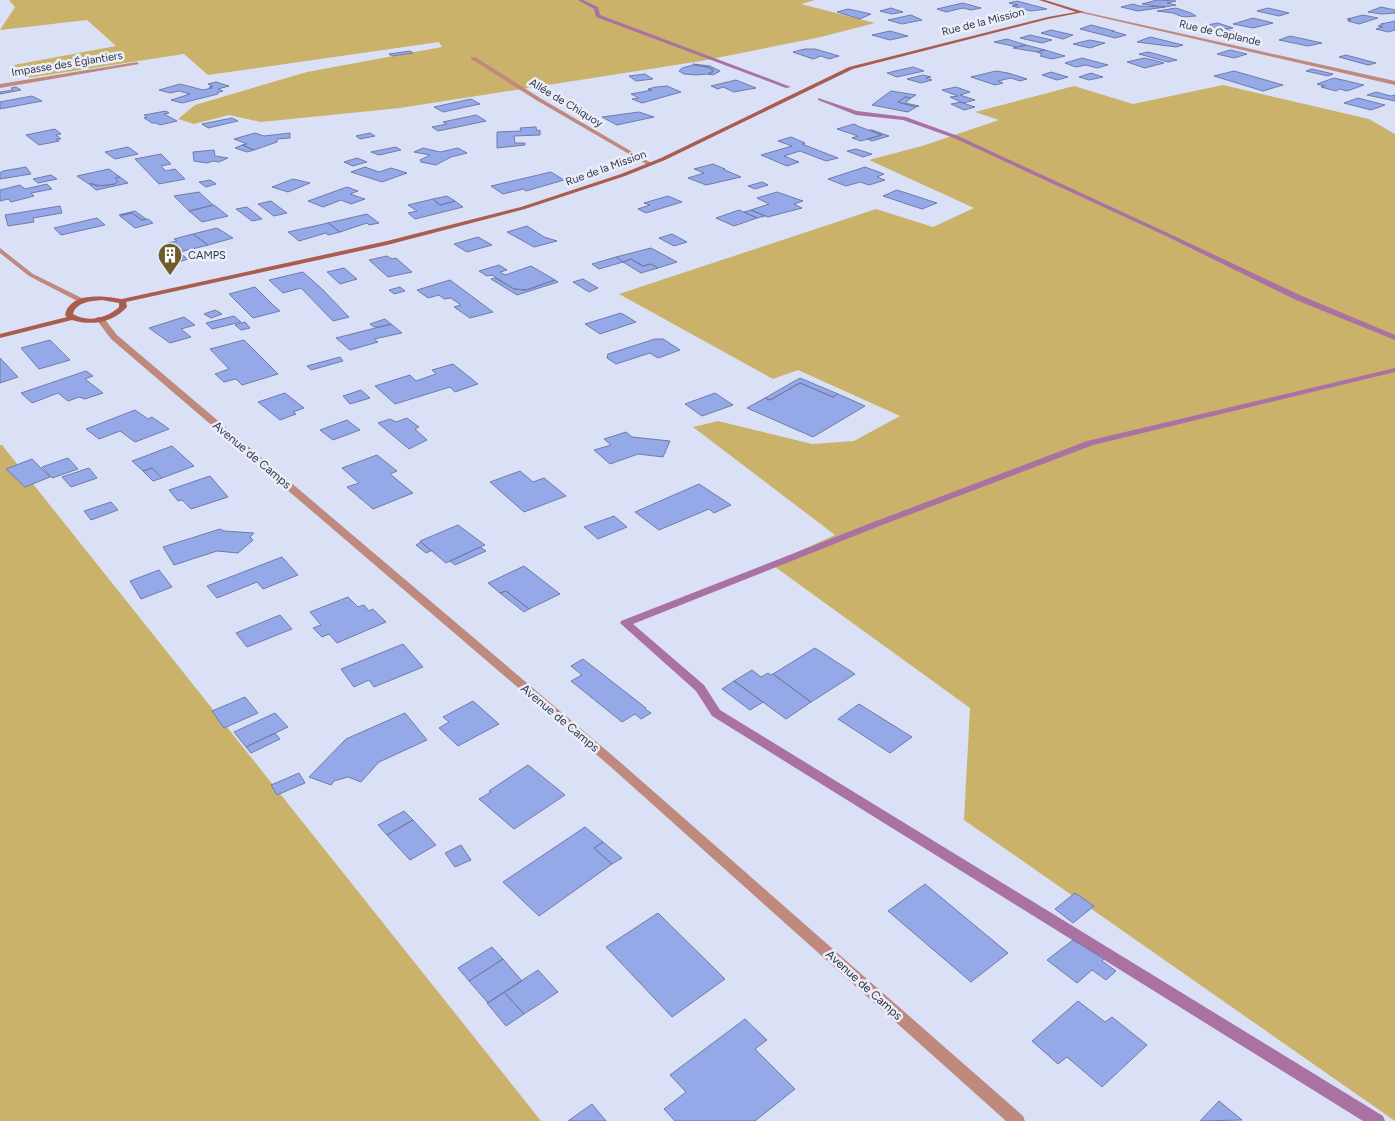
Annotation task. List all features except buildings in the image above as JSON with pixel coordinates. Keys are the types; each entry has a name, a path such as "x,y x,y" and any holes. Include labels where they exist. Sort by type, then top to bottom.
{"main road":[{"name":"Rue de Caplande","path":"1041,0 1082,12"},
{"name":"Rue de la Mission","path":"84,301 102,298 122,301 459,226 523,208 650,164 852,68 1039,20 1082,12"},
{"path":"72,318 68,311 84,301"},
{"path":"0,336 72,318 84,320 100,319 120,311 124,304 122,301"}],"street":[{"name":"Rue de Caplande","path":"1082,12 1395,83"},
{"name":"Allée de Chiquoy","path":"473,58 538,99 650,164"},
{"name":"Impasse des Églantiers","path":"0,86 137,63"},
{"path":"0,250 31,275 84,301"},
{"name":"Avenue de Camps","path":"100,319 114,337 616,765 1017,1121"}],"shaded area":[{"path":"9,0 815,0 801,4 875,23 821,37 701,61 400,108 261,122 229,115 194,124 178,119 195,105 307,72 442,47 439,42 208,75 184,54 27,78 14,65 116,46 87,20 0,30 15,7"},
{"path":"1223,85 1369,119 1395,134 1395,1121 964,820 970,708 771,564 835,535 693,427 718,421 812,444 854,441 900,416 798,370 773,379 619,294 876,209 933,227 974,208 869,160 922,146 999,120 975,112 1074,86 1133,104"},
{"path":"0,445 2,445 541,1121 0,1121"}],"waterway":[{"path":"580,0 596,8 598,16 788,87"},
{"path":"820,99 856,113 904,118 956,137 1299,298 1395,338"},
{"path":"1377,1121 716,713 700,688 625,623 874,525 1090,443 1395,370"}],"place":[{"name":"CAMPS","path":"170,276"}]}
